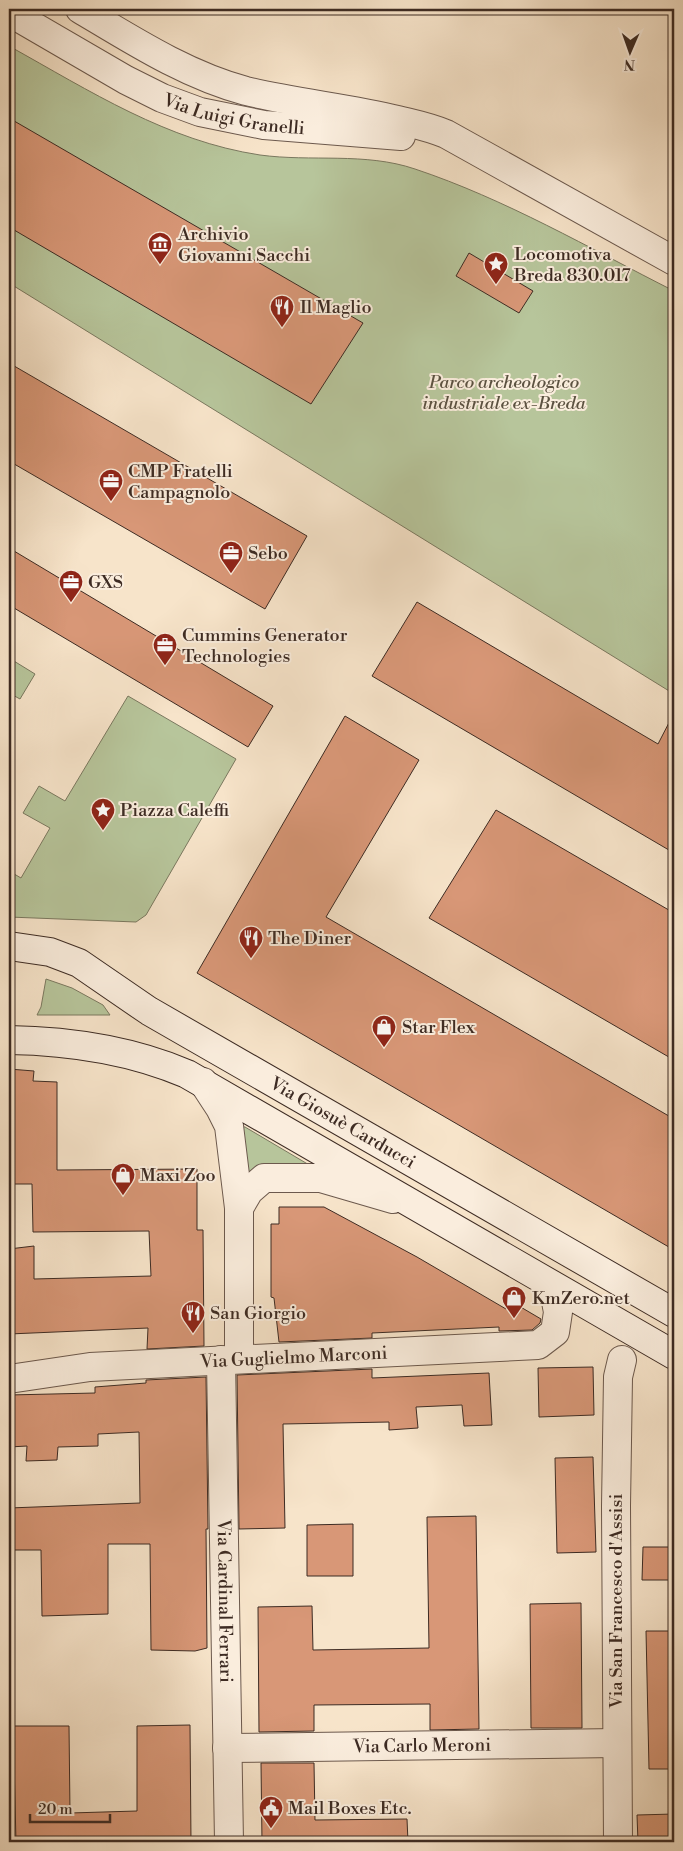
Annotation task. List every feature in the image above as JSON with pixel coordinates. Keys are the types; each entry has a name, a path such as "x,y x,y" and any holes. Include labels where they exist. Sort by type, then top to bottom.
{"street":[{"name":"Via Luigi Granelli","path":"80,9 151,51 222,84 271,97 354,110 427,127 454,138 674,261"},
{"name":"Via Luigi Granelli","path":"9,12 126,80 162,98 212,115 292,128 388,134 480,153"},
{"name":"Via Giosuè Carducci","path":"9,946 50,952 80,963 148,1011 674,1313"},
{"name":"Via Giosuè Carducci","path":"9,1040 94,1047 117,1051 164,1064 202,1082 674,1355"},
{"name":"Via Cardinal Ferrari","path":"202,1082 220,1108 229,1126 239,1208 230,1360 227,1748 229,1842"},
{"path":"239,1208 249,1191 264,1178 320,1178 411,1204"},
{"name":"Via Guglielmo Marconi","path":"9,1379 90,1366 538,1345 555,1332 558,1312 552,1286"},
{"name":"Via San Francesco d'Assisi","path":"618,1842 616,1506 618,1377 622,1360"},
{"name":"Via Carlo Meroni","path":"227,1748 617,1743"}],"green space":[{"name":"Parco archeologico industriale ex-Breda","path":"9,46 99,97 161,126 193,138 226,148 260,155 357,159 396,164 448,181 514,209 674,291 674,694 9,283"},
{"path":"9,658 35,674 20,699 9,693"},
{"path":"128,696 236,759 146,915 136,922 9,917 9,871 21,878 50,828 23,813 39,786 65,801"},
{"path":"46,979 72,988 103,1005 110,1015 37,1015 41,1007"},
{"path":"240,1126 245,1127 311,1166 275,1164 259,1168 241,1177"}],"building":[{"path":"9,118 363,323 311,404 9,227"},
{"path":"469,253 533,291 519,313 456,276"},
{"path":"9,363 307,536 265,609 9,461"},
{"path":"9,548 273,706 248,747 9,605"},
{"path":"417,602 658,744 674,713 674,853 372,676"},
{"path":"345,716 419,760 326,917 674,1119 674,1250 197,973"},
{"path":"496,810 674,913 674,1060 429,918"},
{"path":"9,1069 34,1071 33,1081 57,1082 57,1170 197,1169 197,1230 203,1230 204,1346 147,1349 148,1328 9,1334 9,1249 34,1246 34,1279 151,1276 149,1231 33,1232 32,1184 9,1184"},
{"path":"279,1207 324,1207 417,1257 506,1309 507,1299 541,1319 540,1323 532,1330 499,1331 499,1327 372,1333 372,1338 279,1342 274,1298 271,1297 271,1224 279,1224"},
{"path":"593,1367 594,1415 539,1417 538,1368"},
{"path":"372,1369 372,1378 489,1373 492,1425 464,1426 462,1405 416,1407 418,1428 389,1430 389,1422 283,1424 285,1528 239,1529 237,1375"},
{"path":"206,1377 207,1648 195,1651 151,1650 150,1544 108,1544 108,1614 42,1616 41,1550 9,1550 9,1508 140,1503 139,1432 98,1434 98,1446 58,1447 57,1460 26,1461 27,1446 9,1447 9,1395 95,1393 95,1387 146,1383 146,1380"},
{"path":"593,1457 596,1552 557,1553 555,1458"},
{"path":"476,1516 479,1729 430,1730 430,1704 314,1705 314,1731 259,1732 258,1607 312,1606 313,1650 429,1648 427,1517"},
{"path":"353,1524 353,1576 307,1576 307,1525"},
{"path":"643,1547 674,1547 674,1580 642,1580"},
{"path":"581,1603 582,1728 531,1728 530,1604"},
{"path":"646,1631 674,1631 674,1769 649,1769"},
{"path":"190,1725 191,1842 16,1842 14,1762 9,1761 9,1726 69,1726 70,1813 137,1811 137,1726"},
{"path":"261,1763 314,1763 315,1820 407,1819 408,1842 262,1842"},
{"path":"674,1814 674,1842 638,1842 637,1815"}],"place":[{"name":"Archivio Giovanni Sacchi","path":"160,265"},
{"name":"Locomotiva Breda 830.017","path":"496,285"},
{"name":"Il Maglio","path":"282,328"},
{"name":"CMP Fratelli Campagnolo","path":"111,502"},
{"name":"Sebo","path":"231,574"},
{"name":"GXS","path":"71,603"},
{"name":"Cummins Generator Technologies","path":"165,666"},
{"name":"Piazza Caleffi","path":"103,831"},
{"name":"The Diner","path":"251,959"},
{"name":"Star Flex","path":"384,1048"},
{"name":"Maxi Zoo","path":"123,1196"},
{"name":"KmZero.net","path":"514,1319"},
{"name":"San Giorgio","path":"193,1334"},
{"name":"Mail Boxes Etc.","path":"271,1829"}]}
